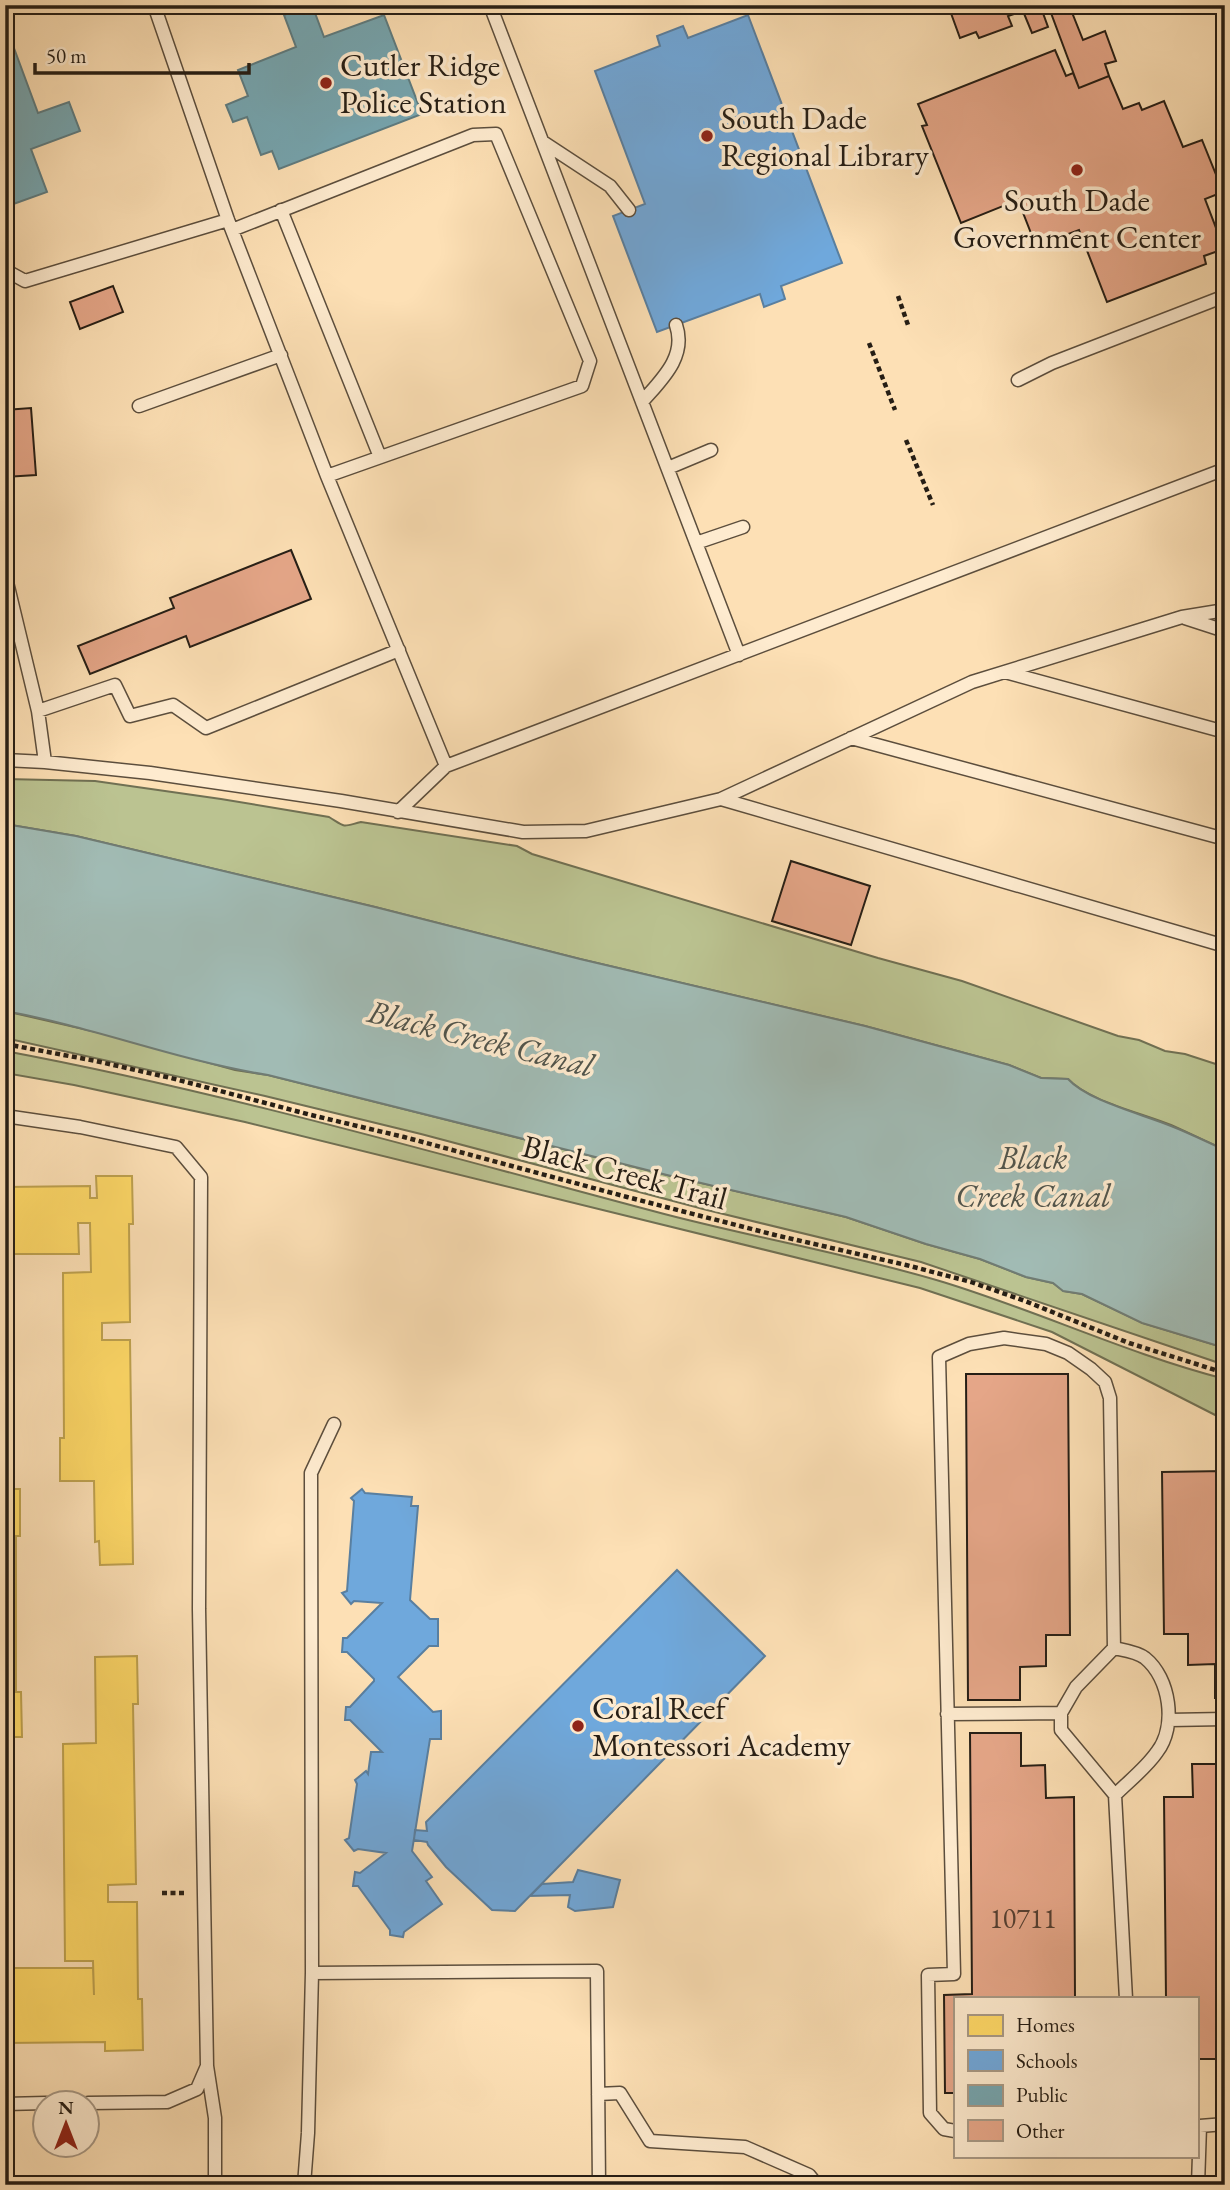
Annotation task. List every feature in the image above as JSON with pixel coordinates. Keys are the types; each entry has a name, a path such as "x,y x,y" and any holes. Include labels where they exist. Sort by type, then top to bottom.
{"lane":[{"path":"490,5 739,655"},
{"path":"158,6 230,225 327,476 446,766"},
{"path":"5,270 25,281 230,225 281,210 473,135 496,134 590,361 582,386 327,476"},
{"path":"542,142 610,186 629,210"},
{"path":"281,210 380,457"},
{"path":"1018,380 1052,363 1225,296"},
{"path":"642,402 674,363 679,333 676,325"},
{"path":"139,406 281,355"},
{"path":"668,468 711,450"},
{"path":"398,812 446,766 1225,469"},
{"path":"696,543 743,527"},
{"path":"5,574 38,711 44,762"},
{"path":"5,760 150,773 523,832 586,831 721,799 972,682 1182,617 1225,610"},
{"path":"1182,617 1225,631"},
{"path":"38,711 115,685 130,716 173,705 206,728 399,650"},
{"path":"1004,672 1225,732"},
{"path":"851,738 1225,839"},
{"path":"721,799 1225,946"},
{"path":"5,1116 80,1127 176,1147 201,1177 199,1609 207,2066 215,2118 215,2185"},
{"path":"954,2131 944,2129 930,2113 928,1975 954,1974 939,1357 970,1344 1004,1338 1046,1344 1068,1353 1091,1369 1105,1382 1110,1398 1114,1648 1076,1687 1061,1713 1061,1730 1115,1795 1126,1997"},
{"path":"304,2185 309,2133 312,1973 311,1473 334,1424"},
{"path":"1114,1648 1144,1656 1160,1676 1169,1704 1169,1720 1159,1750 1115,1795"},
{"path":"947,1714 1061,1713"},
{"path":"1169,1720 1225,1719"},
{"path":"312,1973 597,1971 599,2185"},
{"path":"102,2102 167,2102 197,2089 207,2066"},
{"path":"598,2098 620,2093 650,2140 746,2147 809,2175 817,2185"},
{"path":"5,2104 32,2103"},
{"path":"1198,2185 1199,2124 1225,2124"}],"path":[{"path":"898,296 909,328"},
{"path":"869,343 895,410"},
{"path":"906,440 933,505"},
{"name":"Black Creek Trail","path":"5,1044 171,1078 775,1235 971,1282 1129,1343 1225,1373"}],"green space":[{"path":"5,779 95,781 329,817 344,826 361,822 517,846 532,854 962,981 1118,1036 1225,1067 1225,1150 1171,1125 1088,1094 1068,1079 1041,1078 1009,1065 865,1026 580,959 375,907 76,836 5,824"},
{"path":"5,1011 105,1034 235,1070 268,1075 846,1217 980,1259 1026,1277 1053,1283 1064,1291 1082,1294 1143,1323 1225,1348 1225,1365 921,1262 707,1210 421,1134 5,1038"},
{"path":"5,1051 250,1105 689,1220 871,1262 943,1282 1153,1357 1225,1379 1225,1420 1052,1332 920,1288 245,1122 5,1073"}],"water":[{"name":"Black Creek Canal","path":"5,824 76,836 375,907 580,959 865,1026 1009,1065 1041,1078 1068,1079 1088,1094 1225,1150 1225,1348 1142,1323 1082,1294 1063,1291 1053,1283 1026,1277 980,1259 846,1217 5,1011"}],"building: Homes":[{"path":"96,1176 132,1176 133,1224 129,1224 130,1322 102,1323 102,1340 130,1340 133,1564 100,1565 99,1541 95,1542 94,1481 60,1481 60,1438 64,1438 63,1273 91,1272 90,1223 78,1223 79,1254 5,1254 5,1187 90,1186 90,1198 97,1198"},
{"path":"5,1489 20,1489 20,1536 16,1536 16,1692 21,1692 22,1737 5,1737"},
{"path":"137,1656 138,1704 133,1704 136,1884 108,1885 108,1902 137,1902 138,1999 142,1999 143,2050 105,2051 105,2042 5,2043 5,1968 93,1968 94,1995 93,1961 65,1961 63,1744 96,1743 95,1657"}],"building: Schools":[{"name":"South Dade Regional Library","path":"748,15 842,263 781,286 785,299 764,307 760,294 657,332 613,216 645,204 595,71 660,46 657,36 683,26 688,38"},
{"path":"362,1489 365,1493 412,1497 411,1506 418,1506 410,1600 430,1619 438,1619 438,1646 429,1646 398,1677 433,1712 441,1711 441,1739 430,1739 412,1851 432,1877 426,1881 442,1904 404,1932 403,1937 390,1935 390,1930 358,1886 353,1886 355,1872 360,1873 386,1853 358,1849 354,1851 345,1840 349,1838 357,1784 355,1780 366,1771 368,1774 371,1752 382,1752 350,1720 345,1720 346,1707 350,1707 374,1679 347,1652 342,1652 343,1638 347,1638 382,1603 354,1601 351,1604 342,1593 347,1591 354,1501 351,1498"},
{"path":"677,1570 765,1656 515,1911 492,1910 446,1867 427,1842 414,1840 415,1830 427,1831 426,1822"},
{"path":"578,1870 620,1880 613,1907 575,1911 568,1907 570,1895 530,1896 542,1884 573,1882"}],"building: Public":[{"name":"Cutler Ridge Police Station","path":"312,5 324,37 384,15 422,114 279,169 272,151 261,155 247,117 233,122 226,105 248,96 238,70 296,47 284,15"},
{"path":"11,40 38,113 69,102 80,131 31,149 47,192 5,207 5,43"}],"building: Other":[{"path":"948,5 1040,5 1048,27 1032,33 1023,11 1008,16 1012,26 979,38 976,32 960,38"},
{"path":"1048,5 1069,5 1083,40 1105,31 1116,61 1105,64 1109,76 1079,88"},
{"name":"South Dade Government Center","path":"1055,50 1066,76 1073,73 1079,88 1109,76 1123,109 1139,103 1142,110 1164,101 1183,147 1202,140 1223,192 1205,199 1224,249 1204,256 1206,264 1107,302 1079,230 1036,246 1018,200 961,223 922,126 927,125 918,104"},
{"path":"113,286 123,312 80,329 70,302"},
{"path":"31,408 36,475 5,477 5,410"},
{"path":"291,550 311,599 190,647 186,636 90,674 78,646 174,608 170,598"},
{"path":"791,861 870,886 851,945 772,921"},
{"path":"966,1374 1068,1374 1070,1635 1046,1635 1046,1666 1020,1667 1020,1700 968,1700"},
{"path":"1225,1471 1225,1698 1215,1698 1215,1664 1188,1665 1188,1634 1164,1634 1162,1472"},
{"path":"1217,1732 1225,1732 1225,2091 1221,2091 1220,2059 1198,2059 1198,1997 1166,1997 1164,1797 1193,1797 1192,1764 1217,1764"},
{"path":"970,1733 1021,1733 1021,1766 1045,1765 1046,1798 1074,1797 1075,1997 954,1997 954,2093 945,2093 944,1995 972,1994"}],"place":[{"name":"Cutler Ridge Police Station","path":"326,83"},
{"name":"South Dade Regional Library","path":"707,136"},
{"name":"South Dade Government Center","path":"1077,170"},
{"name":"Coral Reef Montessori Academy","path":"578,1726"}]}
